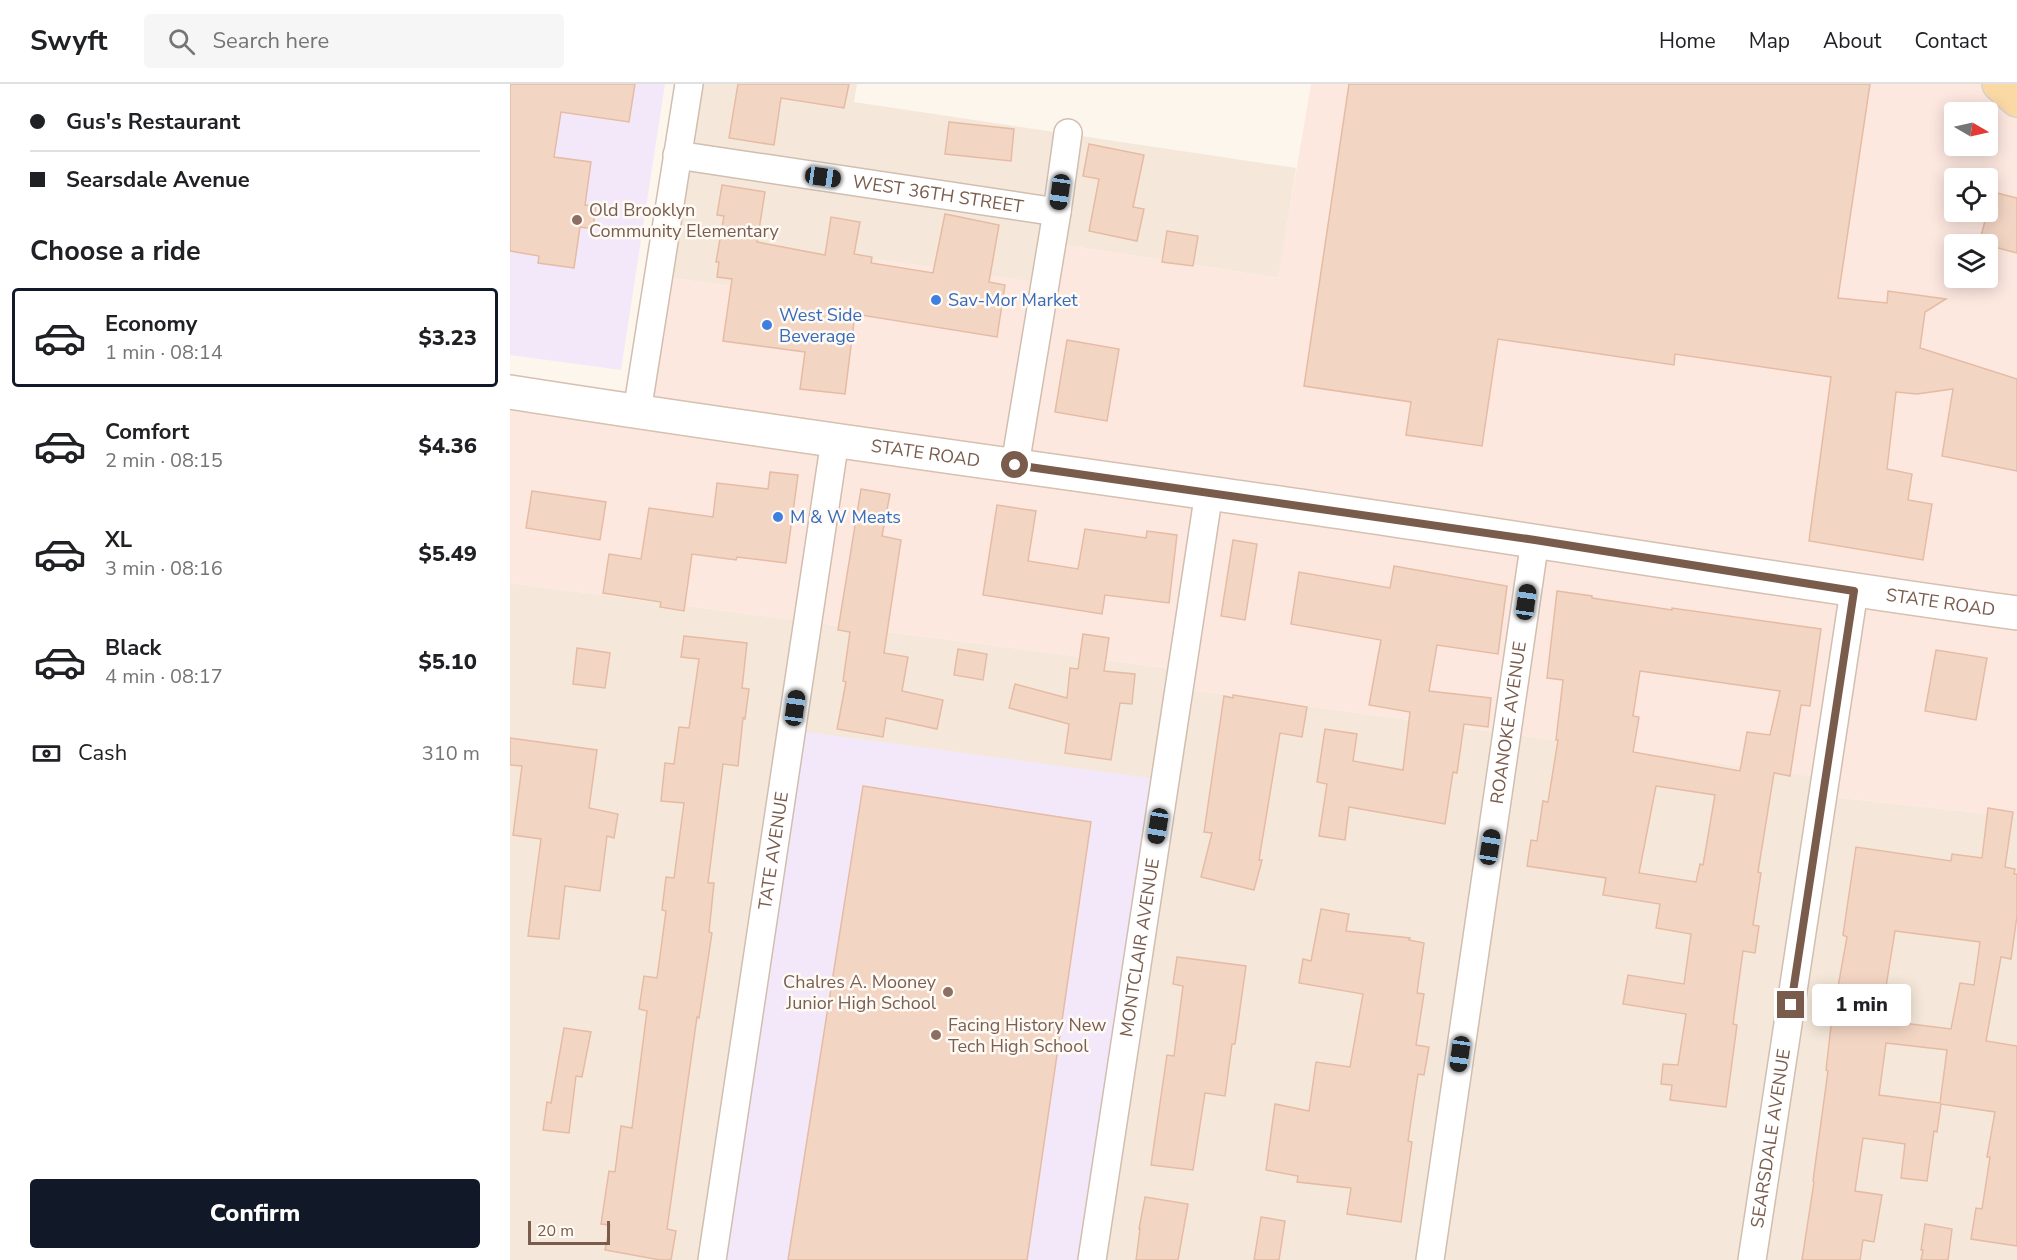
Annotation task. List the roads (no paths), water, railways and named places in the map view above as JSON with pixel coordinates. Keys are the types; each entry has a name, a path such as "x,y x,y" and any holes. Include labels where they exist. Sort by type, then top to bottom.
{"main road":[{"path":"1999,84 2017,100"},
{"name":"STATE ROAD","path":"510,392 637,412 1209,492 1535,540 1854,591 2017,613"}],"street":[{"path":"637,412 688,84"},
{"path":"1015,465 1068,133"},
{"name":"WEST 36TH STREET","path":"677,155 1057,212"},
{"name":"TATE AVENUE","path":"712,1260 835,440"},
{"name":"MONTCLAIR AVENUE","path":"1092,1260 1209,492"},
{"name":"ROANOKE AVENUE","path":"1430,1260 1535,540"},
{"name":"SEARSDALE AVENUE","path":"1752,1260 1854,591"}],"place":[{"name":"Old Brooklyn Community Elementary","path":"577,220"},
{"name":"Sav-Mor Market","path":"936,300"},
{"name":"West Side Beverage","path":"767,325"},
{"name":"M & W Meats","path":"778,517"},
{"name":"Chalres A. Mooney Junior High School","path":"948,992"},
{"name":"Facing History New Tech High School","path":"936,1035"}]}
